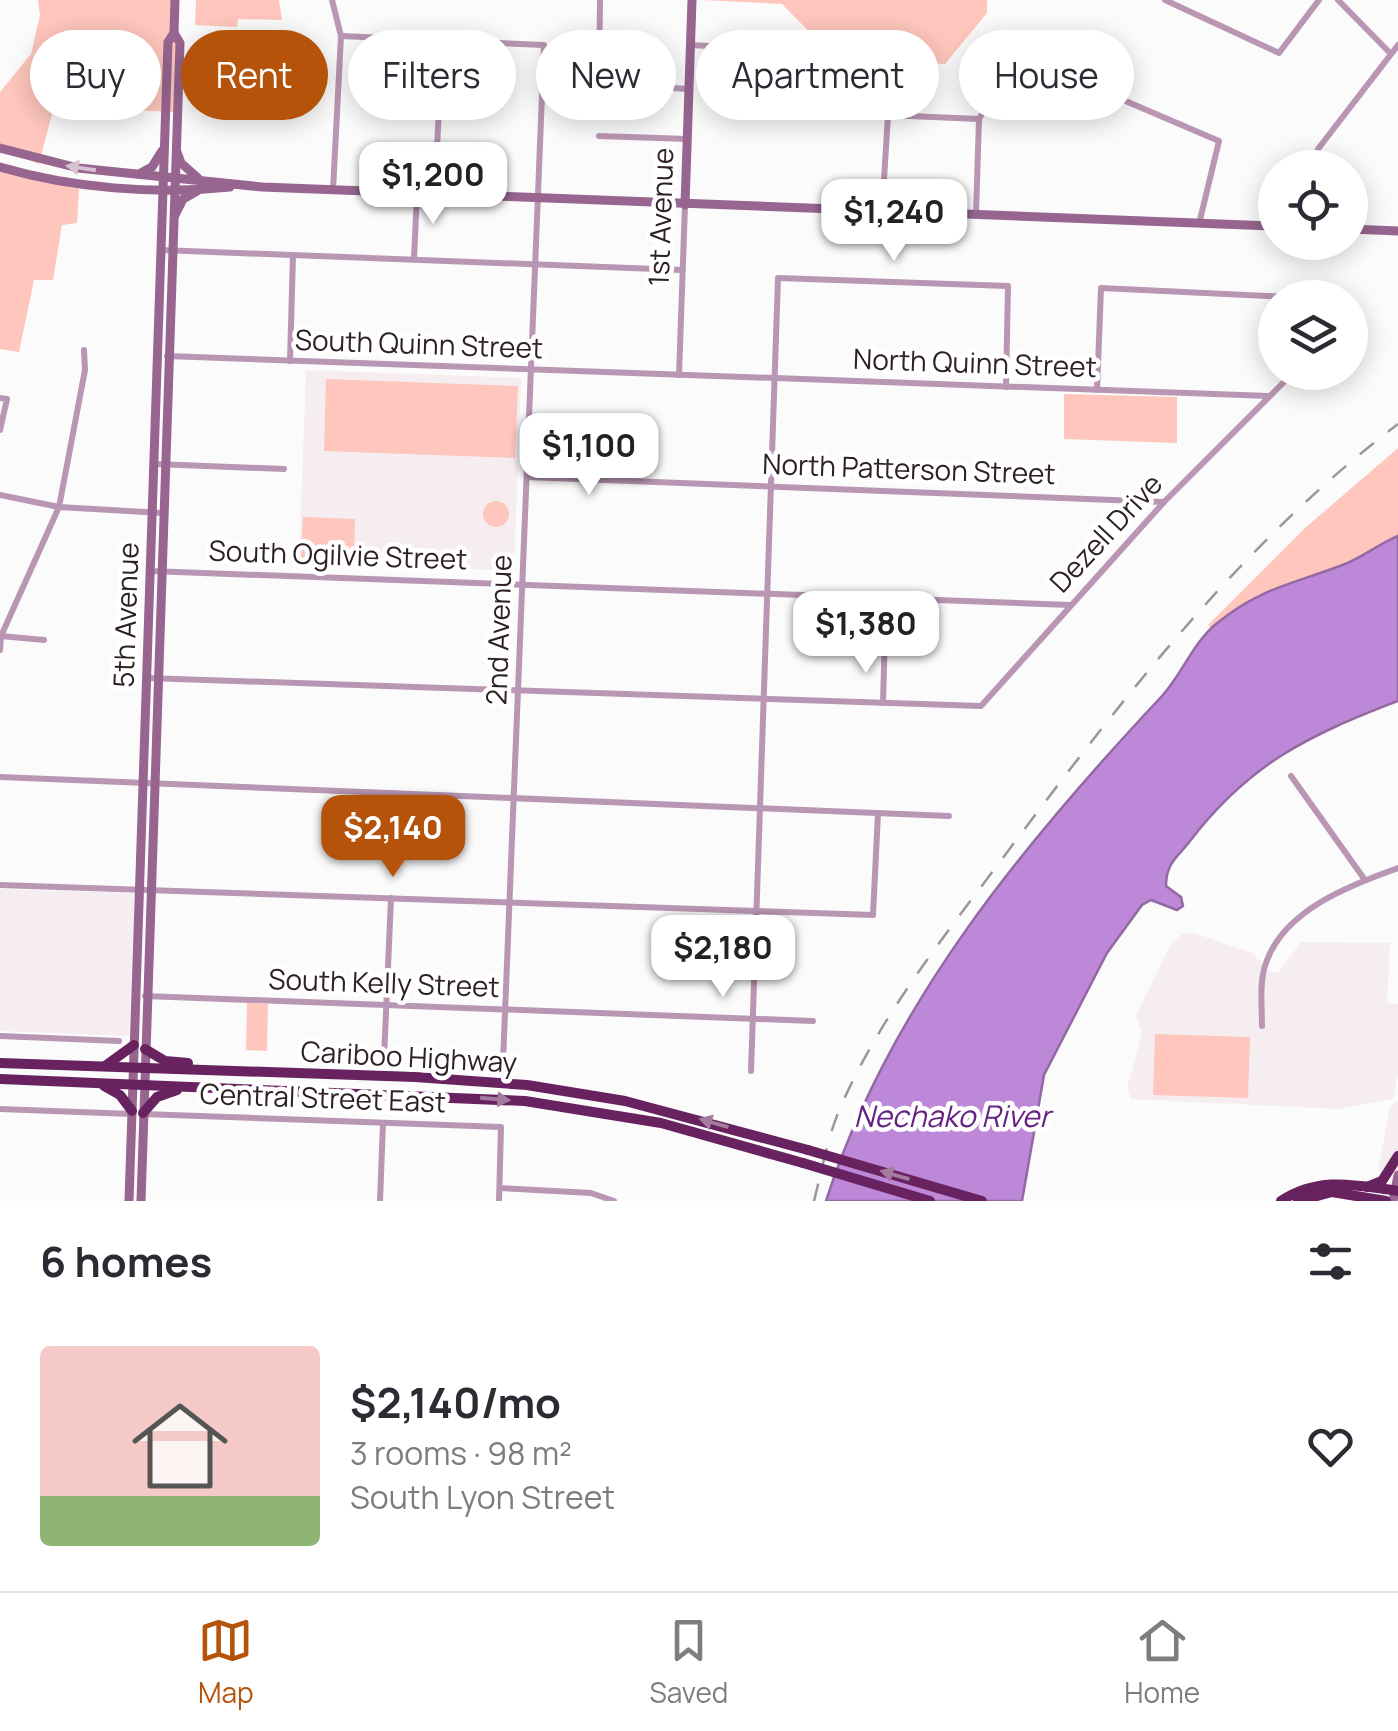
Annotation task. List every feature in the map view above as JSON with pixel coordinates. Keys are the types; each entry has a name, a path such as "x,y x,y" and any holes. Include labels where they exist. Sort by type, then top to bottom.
{"highway":[{"path":"104,1067 139,1047 165,1060 299,1073"},
{"path":"0,1067 138,1076"},
{"name":"Cariboo Highway","path":"0,1067 104,1067 188,1087 472,1097 568,1106 661,1123 930,1201"},
{"name":"Cariboo Highway","path":"0,1079 99,1083 138,1076 299,1073 415,1076 568,1091 678,1114 982,1201"},
{"path":"99,1083 120,1095 137,1113 157,1097 188,1087"},
{"path":"1365,1195 1382,1181 1398,1156"},
{"path":"1281,1201 1302,1187 1333,1182 1365,1195"},
{"path":"1298,1201 1332,1192 1393,1196"}],"main road":[{"name":"5th Avenue","path":"140,1201 138,1076 169,189 164,144 168,42 174,33 176,0"},
{"name":"1st Avenue","path":"685,205 692,0"},
{"name":"5th Avenue","path":"169,177 176,150 180,43 174,33"},
{"path":"138,174 157,163 164,144"},
{"path":"0,148 66,166 200,184 1258,226"},
{"path":"176,150 181,163 200,184"},
{"path":"0,167 61,182 169,189 200,184"},
{"path":"138,188 154,199 168,220 200,184"},
{"path":"1368,230 1398,231"},
{"name":"5th Avenue","path":"129,1201 137,1113"},
{"path":"1393,1196 1398,1175"}],"street":[{"path":"332,0 341,36 333,190"},
{"path":"600,0 599,84 688,89"},
{"path":"1165,0 1278,53 1319,0"},
{"path":"1338,0 1390,53"},
{"path":"341,36 348,36"},
{"name":"2nd Avenue","path":"503,1062 544,45 516,44"},
{"path":"690,45 696,45"},
{"path":"1318,150 1398,45"},
{"path":"1134,104 1219,141 1199,224"},
{"path":"435,194 438,120"},
{"path":"882,212 888,120"},
{"path":"976,216 978,120"},
{"path":"599,136 687,139"},
{"path":"414,260 417,194"},
{"name":"1st Avenue","path":"679,375 685,205"},
{"path":"167,250 682,270"},
{"path":"290,361 293,255"},
{"path":"751,1070 753,911 778,278 1008,286 1006,387"},
{"path":"1098,390 1101,288 1258,295"},
{"path":"0,650 1,636 59,507 86,370 84,350"},
{"name":"South Quinn Street","path":"163,356 679,375"},
{"name":"North Quinn Street","path":"679,375 1270,396"},
{"name":"Dezell Drive","path":"883,703 981,706 1164,502 1276,390"},
{"path":"0,398 6,400 0,430"},
{"path":"159,464 284,469"},
{"name":"North Patterson Street","path":"527,477 1164,502"},
{"path":"0,496 59,507 157,513"},
{"name":"South Ogilvie Street","path":"155,571 1071,605"},
{"path":"152,678 883,703 886,598"},
{"path":"1,636 44,640"},
{"path":"1291,776 1364,880"},
{"path":"0,777 949,816"},
{"path":"0,885 873,915 878,813"},
{"path":"1262,1026 1264,966 1275,942 1342,888 1398,868"},
{"path":"384,1058 391,898"},
{"name":"South Kelly Street","path":"141,996 813,1021"},
{"path":"0,1036 119,1041"},
{"name":"Central Street East","path":"0,1109 500,1128 500,1188"},
{"path":"380,1201 382,1123"},
{"path":"499,1201 500,1188 614,1201"}],"shaded area":[{"path":"38,0 178,0 174,112 161,111 161,30 37,30"},
{"path":"196,0 279,0 282,20 238,19 237,27 195,25"},
{"path":"704,0 987,0 987,13 973,30 959,30 959,47 945,64 939,64 939,30 808,30 782,4"},
{"path":"30,55 30,120 50,120 39,164 0,150 0,92"},
{"path":"0,170 79,189 77,223 62,225 53,280 34,280 19,352 0,349"},
{"path":"306,370 521,378 514,571 299,562"},
{"path":"326,379 518,386 515,458 324,451"},
{"path":"1064,394 1177,397 1177,443 1064,439"},
{"path":"1398,448 1398,554 1221,638 1208,625 1305,528"},
{"path":"496,501 505,505 509,514 505,523 496,527 487,523 483,514 487,505"},
{"path":"303,517 355,519 354,560 301,558"},
{"path":"0,889 135,893 129,1036 0,1031"},
{"path":"1194,933 1252,953 1269,971 1278,973 1301,942 1390,943 1387,1003 1398,1004 1398,1075 1393,1099 1339,1109 1131,1099 1127,1088 1142,1033 1136,1015 1171,944 1182,934"},
{"path":"247,1003 268,1004 267,1051 246,1050"},
{"path":"1155,1034 1250,1037 1248,1098 1153,1095"},
{"path":"1398,1101 1398,1172 1378,1170 1390,1107"}],"water":[{"name":"Nechako River","path":"1398,536 1398,701 1336,726 1259,771 1213,814 1173,861 1166,886 1181,897 1183,906 1177,910 1151,900 1142,905 1107,953 1044,1075 1022,1201 826,1201 885,1061 923,995 1011,869 1169,687 1208,632 1263,594 1345,564"}],"railway":[{"path":"814,1201 832,1129 858,1071 897,1004 964,909 1190,622 1288,518 1398,424"}]}
